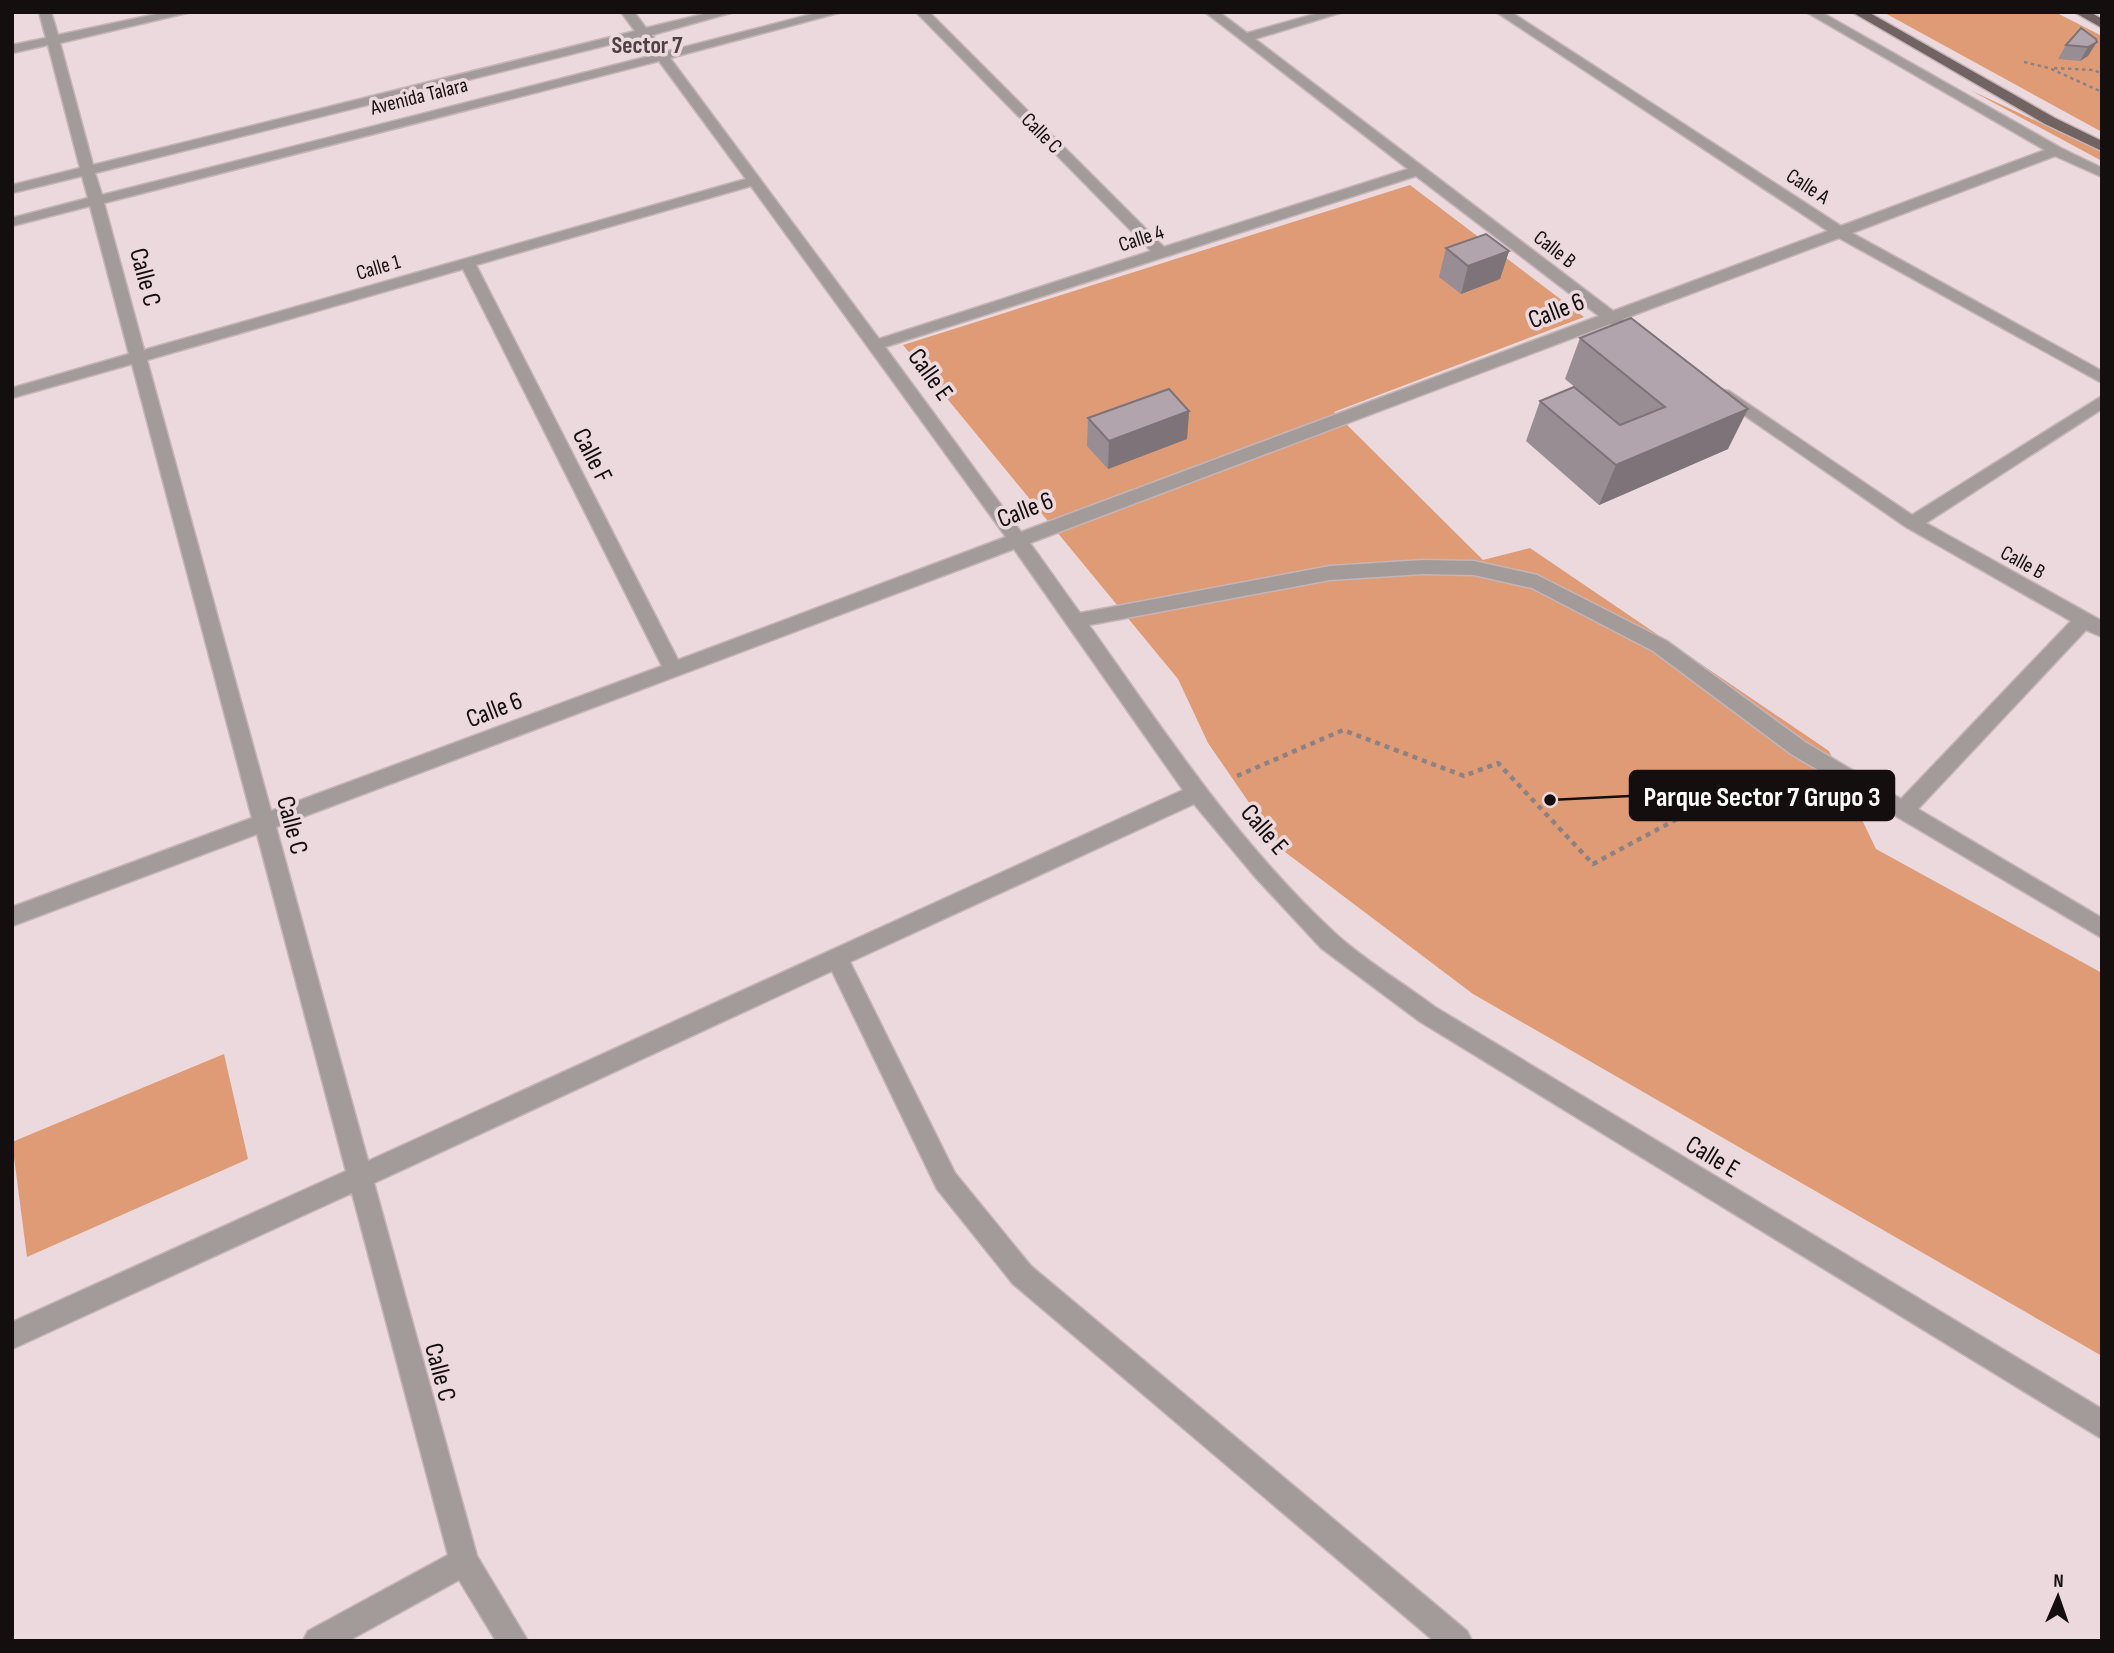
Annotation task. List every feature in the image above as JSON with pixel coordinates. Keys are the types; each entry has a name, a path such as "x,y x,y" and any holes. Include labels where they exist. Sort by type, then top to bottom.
{"main road":[{"path":"1858,12 2038,114 2102,147"},
{"path":"2080,12 2102,24"}],"street":[{"name":"Calle C","path":"45,12 464,1562 513,1641"},
{"path":"12,49 185,12"},
{"name":"Calle E","path":"626,12 662,55 1018,540 1196,793 1328,940 1427,1014 2102,1425"},
{"name":"Avenida Talara","path":"12,189 728,12"},
{"name":"Avenida Talara","path":"12,222 836,12"},
{"name":"Calle C","path":"922,12 1161,253"},
{"name":"Calle B","path":"1211,12 1632,333"},
{"path":"1245,38 1337,12"},
{"name":"Calle A","path":"1502,12 1840,232 2102,378"},
{"path":"1812,12 2056,150 2102,173"},
{"name":"Calle 6","path":"12,917 2056,150"},
{"name":"Calle 4","path":"875,345 1419,170"},
{"name":"Calle 1","path":"12,393 754,181"},
{"name":"Calle F","path":"467,263 673,669"},
{"name":"Calle B","path":"1711,386 1912,523 2102,629"},
{"path":"1912,523 2102,401"},
{"path":"1075,621 1330,573 1423,567 1474,568 1537,582 1660,646 1798,748 2102,929"},
{"path":"1904,810 2084,620"},
{"path":"12,1336 1196,793"},
{"path":"837,957 946,1181 1022,1275 1457,1641"},
{"path":"318,1641 464,1562"}],"path":[{"path":"2102,74 2094,70 2049,68 2102,92"},
{"path":"1196,793 1343,730 1464,776 1498,763 1593,864 1746,782 1799,791"}],"shaded area":[{"path":"1883,12 2055,12 2102,36 2102,132"},
{"path":"1970,90 2102,152 2102,161"},
{"path":"1410,185 1584,317 1334,412 1483,560 1530,548 1829,751 1876,849 2102,973 2102,1356 1473,994 1281,849 1208,743 1178,679 903,345"},
{"path":"224,1054 248,1159 27,1257 12,1142"}],"building":[{"path":"2081,28 2097,42 2088,47 2066,45"},
{"path":"1486,234 1509,251 1468,266 1446,248"},
{"path":"1631,318 1748,409 1616,465 1540,401 1574,387 1620,425 1665,407 1580,338"},
{"path":"1169,389 1189,411 1109,441 1088,418"}],"place":[{"name":"Parque Sector 7 Grupo 3","path":"1550,800"}],"district":[{"name":"Sector 7","path":"647,45"}]}
